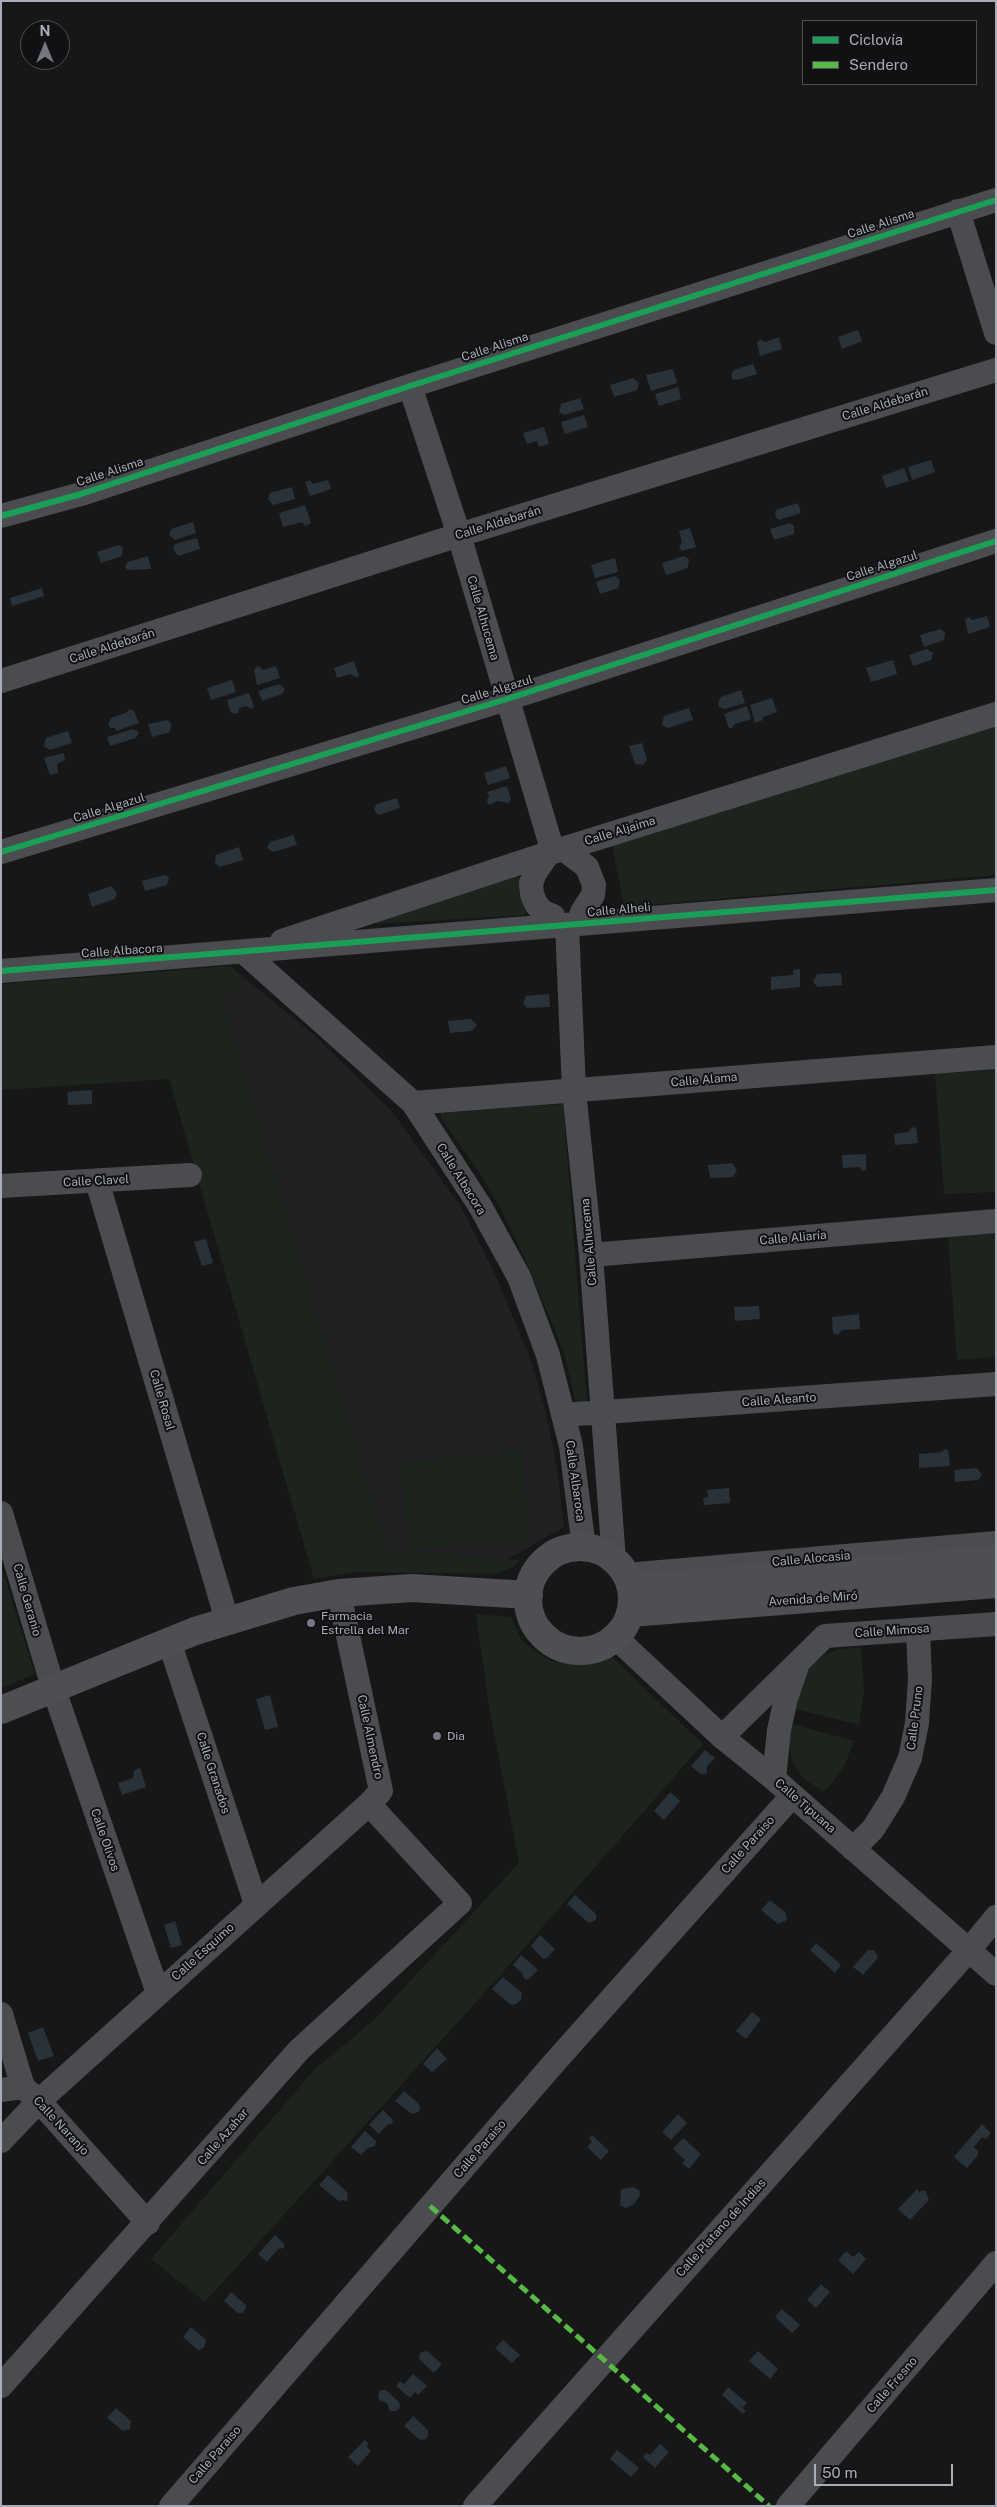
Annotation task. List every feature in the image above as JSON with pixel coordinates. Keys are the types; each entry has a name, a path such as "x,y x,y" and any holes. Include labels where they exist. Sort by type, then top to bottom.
{"main road":[{"path":"584,1548 600,1551 625,1584 623,1629 615,1637 596,1648 580,1651 563,1648 548,1640 537,1628 530,1612 528,1596 532,1580 540,1566 553,1555 568,1549 584,1548"},
{"name":"Avenida de Miró","path":"625,1584 996,1560"},
{"name":"Avenida de Miró","path":"625,1584 996,1584"},
{"path":"1,1710 52,1687 169,1641 226,1620 294,1601 339,1593 412,1588 528,1596"}],"street":[{"name":"Calle Alisma","path":"1,516 81,494 410,386 996,200"},
{"path":"958,211 996,333"},
{"name":"Calle Aldebarán","path":"1,681 459,535 996,370"},
{"name":"Calle Alhucema","path":"410,386 459,535 507,699 555,851"},
{"name":"Calle Algazul","path":"1,852 507,699 996,540"},
{"name":"Calle Aljaima","path":"245,953 555,851 996,714"},
{"path":"555,851 587,867 593,880 593,895 582,912 567,925 543,912 536,904 532,894 532,883 535,873 555,851"},
{"name":"Calle Alheli","path":"245,953 996,890"},
{"name":"Calle Alhucema","path":"567,925 574,1091 591,1255 602,1413 625,1584"},
{"name":"Calle Albacora","path":"1,971 245,953 413,1103 480,1206 519,1277 548,1355 563,1415"},
{"name":"Calle Alama","path":"413,1103 996,1057"},
{"name":"Calle Clavel","path":"1,1186 190,1175"},
{"name":"Calle Rosal","path":"97,1181 226,1620"},
{"name":"Calle Aliaría","path":"591,1255 996,1221"},
{"name":"Calle Aleanto","path":"563,1415 996,1384"},
{"name":"Calle Albaroca","path":"563,1415 571,1446 584,1548"},
{"name":"Calle Geranio","path":"2,1516 52,1687"},
{"name":"Calle Alocasia","path":"625,1584 996,1543"},
{"name":"Calle Almendro","path":"339,1593 382,1791 369,1804"},
{"name":"Calle Mimosa","path":"722,1737 824,1636 996,1624"},
{"name":"Calle Pruno","path":"853,1849 873,1829 888,1805 910,1758 917,1723 919,1698 918,1630"},
{"name":"Calle Tipuana","path":"615,1637 722,1737 774,1779 996,1974"},
{"name":"Calle Granados","path":"169,1641 256,1904"},
{"name":"Calle Mimosa","path":"774,1779 779,1730 786,1698 798,1662"},
{"name":"Calle Olivos","path":"52,1687 158,1993"},
{"name":"Calle Paraiso","path":"171,2506 554,2063 792,1796"},
{"name":"Calle Azahar","path":"1,2386 148,2223 299,2050 460,1903 369,1804"},
{"name":"Calle Esquimo","path":"1,2141 21,2093 158,1993 369,1804"},
{"name":"Calle Platano de Indias","path":"475,2506 969,1950 996,1917"},
{"name":"Calle Naranjo","path":"1,2014 21,2093 148,2223"},
{"name":"Calle Fresno","path":"788,2506 996,2263"}],"shaded area":[{"path":"858,330 862,341 842,349 838,337"},
{"path":"779,337 782,349 760,356 757,343 760,339 765,342"},
{"path":"753,364 757,374 737,380 732,379 731,375 734,370"},
{"path":"673,369 677,383 651,391 646,375"},
{"path":"633,378 639,383 637,390 614,397 610,385"},
{"path":"678,387 681,399 659,406 655,394"},
{"path":"580,398 584,409 564,415 559,412 561,404"},
{"path":"584,415 588,427 565,434 561,422"},
{"path":"544,427 549,444 539,447 537,441 527,444 523,433"},
{"path":"931,460 935,472 912,480 908,467"},
{"path":"904,468 909,481 886,488 882,476"},
{"path":"310,480 312,484 328,480 331,489 310,496 305,482"},
{"path":"292,487 295,499 273,505 268,499 270,493"},
{"path":"798,503 801,513 779,520 775,516 776,510"},
{"path":"305,505 311,523 305,526 302,522 283,527 279,513"},
{"path":"193,522 196,533 175,540 169,535 171,529"},
{"path":"790,523 794,526 794,534 774,540 770,529"},
{"path":"690,528 696,547 682,551 679,547 682,542 679,531"},
{"path":"197,538 200,549 178,556 173,549 175,544"},
{"path":"119,545 123,548 122,556 101,563 97,552"},
{"path":"148,556 151,569 127,570 125,566 128,562"},
{"path":"684,556 689,559 688,568 666,575 662,563"},
{"path":"615,558 618,572 595,578 591,565"},
{"path":"615,576 620,580 618,588 600,594 596,582"},
{"path":"42,588 44,596 12,606 10,598"},
{"path":"987,616 990,627 968,634 965,619 969,617 972,620"},
{"path":"941,629 945,633 944,640 924,647 920,635"},
{"path":"927,649 933,653 931,660 913,666 909,655"},
{"path":"893,660 897,674 871,682 866,668"},
{"path":"354,661 359,676 356,677 350,674 337,678 334,668"},
{"path":"258,666 263,670 276,666 280,678 257,685 254,670"},
{"path":"232,680 236,692 211,700 207,688"},
{"path":"279,684 285,689 282,694 262,701 258,691"},
{"path":"741,690 745,703 725,709 719,707 718,703 721,697"},
{"path":"249,693 254,707 251,709 246,706 239,708 238,713 234,714 230,711 227,700"},
{"path":"772,698 777,712 763,717 763,720 755,723 750,705"},
{"path":"747,706 751,719 729,728 724,714"},
{"path":"689,708 693,720 668,728 662,725 664,716"},
{"path":"130,709 134,711 139,723 116,731 115,728 110,728 108,725 111,718 126,713"},
{"path":"168,720 171,724 170,732 152,737 148,724"},
{"path":"996,725 996,875 624,907 612,845 726,811"},
{"path":"133,729 139,732 136,738 110,746 107,737"},
{"path":"68,731 72,743 50,750 44,746 46,738"},
{"path":"642,743 647,760 643,765 635,764 629,746"},
{"path":"64,753 65,760 57,764 58,773 50,775 44,758"},
{"path":"506,766 510,778 488,785 484,773"},
{"path":"507,786 511,799 509,803 497,801 489,805 487,792"},
{"path":"397,798 400,808 378,815 374,809 377,804"},
{"path":"293,835 297,845 273,852 267,848 270,842"},
{"path":"239,847 243,860 220,867 215,863 216,855"},
{"path":"164,875 169,877 167,885 145,891 142,881"},
{"path":"517,875 521,880 525,915 376,924 374,919"},
{"path":"111,886 117,893 115,899 92,907 88,894"},
{"path":"229,966 245,979 221,997 387,1549 521,1560 511,1568 493,1574 355,1572 314,1579 169,1079 1,1090 1,984"},
{"path":"230,966 313,1034 391,1110 461,1207 495,1274 532,1363 547,1418 558,1475 564,1527 508,1559 387,1549 212,967"},
{"path":"800,969 800,987 771,990 771,977 793,975 793,970"},
{"path":"841,973 842,985 818,987 813,982 817,974"},
{"path":"549,994 550,1007 527,1008 523,1003 526,996"},
{"path":"471,1019 477,1025 472,1031 450,1033 448,1021"},
{"path":"996,1070 996,1192 944,1194 935,1074"},
{"path":"92,1090 92,1104 68,1105 67,1092"},
{"path":"563,1104 587,1402 576,1403 564,1352 525,1259 485,1181 441,1118 441,1113"},
{"path":"912,1127 916,1128 918,1143 895,1145 894,1134 908,1132"},
{"path":"866,1154 866,1170 862,1171 860,1167 843,1168 842,1155"},
{"path":"732,1163 737,1170 733,1177 710,1178 708,1165"},
{"path":"996,1233 996,1357 957,1360 948,1237"},
{"path":"206,1239 213,1263 202,1266 194,1242"},
{"path":"759,1306 760,1319 735,1321 734,1307"},
{"path":"859,1314 860,1329 842,1330 838,1335 833,1333 832,1317"},
{"path":"944,1449 948,1450 950,1466 919,1468 919,1454 942,1452"},
{"path":"522,1452 529,1541 408,1549 400,1462"},
{"path":"977,1468 982,1475 978,1480 955,1482 954,1470"},
{"path":"729,1488 730,1503 704,1505 703,1498 708,1497 707,1490"},
{"path":"1,1565 35,1674 1,1688"},
{"path":"476,1614 511,1617 521,1639 536,1652 551,1661 576,1664 610,1655 703,1744 496,1980 205,2302 151,2259 314,2070 375,2019 519,1863 489,1706"},
{"path":"861,1647 864,1691 859,1725 792,1708 810,1666 824,1655 840,1649"},
{"path":"270,1695 278,1727 265,1730 256,1699"},
{"path":"789,1723 854,1741 843,1769 824,1792 804,1779 794,1765 789,1747"},
{"path":"705,1750 715,1758 707,1766 707,1773 702,1775 691,1766"},
{"path":"140,1768 146,1787 122,1795 118,1783 133,1778 134,1770"},
{"path":"670,1792 680,1801 664,1820 654,1811"},
{"path":"575,1895 596,1914 596,1920 589,1923 567,1904"},
{"path":"770,1900 786,1913 787,1920 778,1924 761,1910"},
{"path":"175,1921 182,1945 171,1948 164,1925"},
{"path":"540,1935 555,1949 547,1958 543,1959 531,1946"},
{"path":"816,1943 841,1965 835,1973 810,1950"},
{"path":"868,1950 874,1950 878,1958 863,1975 853,1967"},
{"path":"521,1955 538,1970 526,1980 522,1973 513,1965"},
{"path":"503,1977 522,1993 521,2000 516,2004 511,2005 492,1989"},
{"path":"752,2012 761,2019 746,2039 736,2031"},
{"path":"43,2027 54,2056 38,2061 28,2033"},
{"path":"437,2048 447,2059 432,2072 423,2064"},
{"path":"404,2091 419,2104 420,2110 416,2113 412,2114 395,2101"},
{"path":"383,2110 393,2120 392,2124 387,2125 379,2134 369,2125"},
{"path":"678,2114 687,2123 671,2140 662,2132"},
{"path":"982,2124 991,2133 986,2139 982,2137 974,2147 978,2151 978,2155 967,2168 954,2157"},
{"path":"365,2131 376,2141 375,2146 368,2148 361,2155 351,2147"},
{"path":"592,2135 609,2151 601,2160 587,2147 592,2142 589,2138"},
{"path":"683,2138 701,2154 689,2169 682,2163 685,2160 673,2149"},
{"path":"328,2175 348,2193 347,2201 341,2200 340,2202 319,2185"},
{"path":"633,2187 639,2190 640,2195 634,2204 626,2208 620,2205 621,2189"},
{"path":"917,2189 919,2192 925,2190 929,2200 910,2220 898,2209"},
{"path":"275,2235 284,2244 284,2248 278,2249 267,2262 258,2254"},
{"path":"846,2251 853,2257 859,2252 866,2259 853,2274 838,2260"},
{"path":"821,2284 830,2292 816,2308 807,2300"},
{"path":"231,2292 246,2305 242,2313 238,2313 224,2301"},
{"path":"782,2309 800,2325 792,2333 775,2317"},
{"path":"191,2327 206,2340 204,2348 198,2350 183,2337"},
{"path":"503,2340 520,2355 512,2363 495,2348"},
{"path":"427,2351 442,2364 434,2373 419,2359 420,2353"},
{"path":"758,2351 778,2369 770,2379 749,2361"},
{"path":"413,2374 427,2386 418,2395 415,2392 410,2398 396,2386 400,2381 404,2384"},
{"path":"728,2387 747,2403 743,2407 739,2404 746,2411 743,2414 722,2395"},
{"path":"380,2390 386,2390 399,2402 400,2407 397,2411 390,2411 387,2403 379,2400"},
{"path":"116,2408 131,2421 130,2429 123,2431 107,2418"},
{"path":"413,2416 428,2430 426,2439 420,2440 404,2426"},
{"path":"365,2440 368,2443 367,2447 371,2451 358,2466 348,2457"},
{"path":"660,2444 669,2452 655,2468 643,2457 646,2453 650,2455"},
{"path":"617,2450 639,2468 631,2477 610,2459"}],"marked path":[{"path":"430,2206 769,2506"}],"cycle path":[{"path":"1,516 81,494 410,386 996,200"},
{"path":"1,852 507,699 996,541"},
{"path":"1,971 996,890"}],"place":[{"name":"Farmacia Estrella del Mar","path":"311,1623"},
{"name":"Dia","path":"437,1736"}]}
